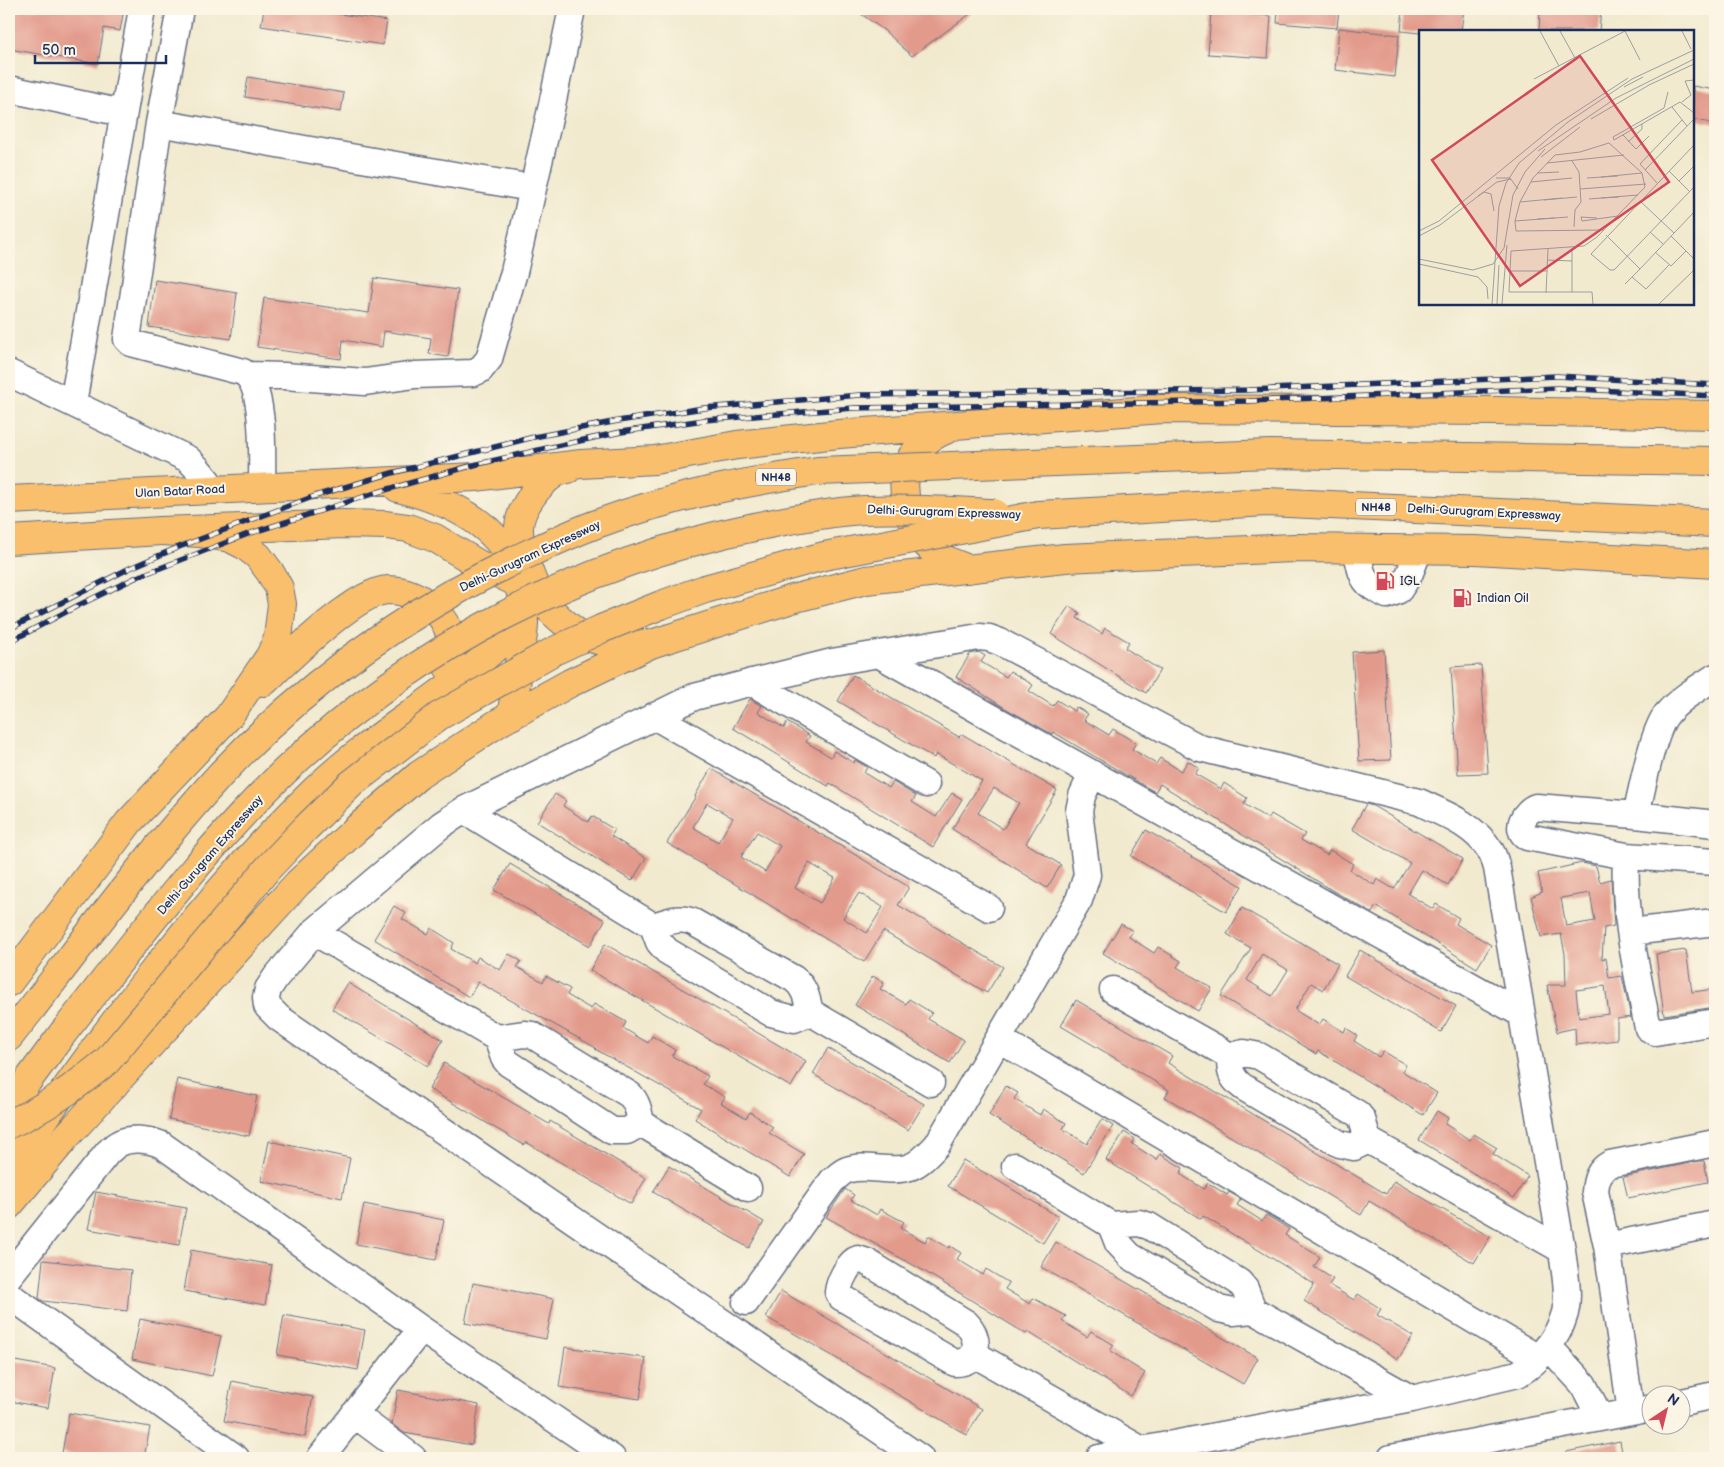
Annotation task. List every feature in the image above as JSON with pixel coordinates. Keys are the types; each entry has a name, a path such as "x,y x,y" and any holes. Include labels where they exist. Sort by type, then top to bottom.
{"main road":[{"path":"352,484 476,477 581,464 655,460 737,445 839,434 1162,409 1496,411 1715,415"},
{"path":"959,425 938,432 915,453 906,472 905,492 909,514 915,528 925,543 950,563 969,569"},
{"name":"Delhi-Gurugram Expressway","path":"9,1037 136,873 184,815 223,772 272,724 320,682 408,618 455,591 500,567 601,522 660,503 715,490 818,471 1270,454 1715,461"},
{"path":"581,464 555,473 542,484 531,498 523,512 519,527 525,562 544,604 577,632 606,643 651,644"},
{"name":"Ulan Batar Road","path":"9,500 262,486 352,484"},
{"path":"352,484 397,487 429,496 454,508 479,524 503,548 514,566 524,621 511,716"},
{"name":"Delhi-Gurugram Expressway","path":"9,1106 63,1033 141,935 236,821 284,772 321,738 414,668 476,631 537,599 597,572 662,550 721,534 792,519 862,510 911,509 1038,515 1267,502 1715,523"},
{"path":"9,1124 44,1108 107,1061 268,867 351,784 439,716 552,652 661,604 705,589 824,556 1038,515"},
{"path":"9,540 161,531 344,524 386,525 408,528 435,538 480,565 518,583"},
{"path":"161,531 200,533 230,538 244,545 258,556 279,588 282,604 278,638 270,656 228,716"},
{"path":"9,1205 66,1137 298,883 355,830 419,775 511,716 570,683 651,644 792,599 866,580 1065,558 1294,548 1475,550 1715,564"},
{"path":"9,982 129,822 228,716 286,661 358,601 372,594 388,590 407,593 425,600 439,613 449,627 452,641 448,670 421,705"},
{"path":"9,1169 131,1000 238,871 315,789 383,733 464,675 524,621"},
{"path":"114,1085 124,1026 131,1000"}],"street":[{"path":"126,9 119,48 129,79"},
{"path":"73,403 142,9"},
{"path":"180,9 159,123 128,340 135,344 244,372 248,375 258,393 262,446 262,486"},
{"path":"248,375 365,382 415,375 460,374 480,370 486,364 492,352 514,272 572,9"},
{"path":"9,89 123,113"},
{"path":"159,123 408,168 533,188"},
{"path":"9,373 188,460 207,479 214,490"},
{"path":"1356,549 1365,581 1387,595 1399,590 1409,575 1419,550"},
{"path":"920,1458 271,1012 267,1006 266,998 268,989 276,977 314,932 441,825 464,810 694,697 832,662 968,638 989,638 1000,642 1200,748 1419,802 1445,814 1476,833 1491,851 1497,868 1520,1013 1562,1250 1566,1290 1565,1312 1557,1331 1543,1352 1529,1368 1518,1374 1412,1399 1099,1458"},
{"path":"880,655 1520,1013"},
{"path":"1636,815 1656,739 1666,716 1678,702 1715,677"},
{"path":"751,682 926,784"},
{"path":"654,716 989,908"},
{"path":"746,1302 837,1176 849,1169 896,1170 911,1167 922,1160 937,1145 1079,900 1086,876 1079,811 1082,796 1092,774"},
{"path":"1715,824 1536,807 1529,809 1522,825 1523,835 1527,837 1626,856 1715,862"},
{"path":"464,810 653,926 659,942 667,951 771,1013 794,1019 810,1012"},
{"path":"1491,851 1522,825"},
{"path":"1626,856 1625,881 1631,932 1650,1030 1655,1032 1715,1022"},
{"path":"653,926 675,919 693,922 800,983 810,1012 931,1083"},
{"path":"1631,932 1715,922"},
{"path":"314,932 497,1038 524,1034 532,1035 630,1096 638,1108 641,1123 748,1188"},
{"path":"1112,990 1230,1056 1244,1053 1259,1056 1358,1114 1362,1119 1368,1140 1562,1250"},
{"path":"497,1038 504,1058 508,1063 612,1131 627,1131 641,1123"},
{"path":"999,1039 1543,1352 1583,1384 1600,1417"},
{"path":"1230,1056 1232,1075 1243,1087 1340,1144 1354,1147 1368,1140"},
{"path":"9,1276 108,1152 118,1144 144,1140 153,1141 162,1145 421,1329 612,1458"},
{"path":"1397,1458 1641,1410 1595,1192 1597,1178 1604,1167 1610,1164 1715,1143"},
{"path":"1015,1166 1111,1225 1139,1223 1149,1226 1239,1282 1245,1289 1253,1310"},
{"path":"1607,1246 1715,1224"},
{"path":"1111,1225 1118,1243 1124,1250 1146,1266 1219,1309 1233,1312 1253,1310 1412,1399"},
{"path":"858,1259 867,1262 966,1323 972,1329 975,1336 976,1346 974,1354 962,1362 956,1363 841,1297 838,1287 852,1262 858,1259"},
{"path":"9,1295 236,1458"},
{"path":"320,1458 421,1329"},
{"path":"974,1354 1142,1450"},
{"path":"1692,1400 1715,1395"},
{"path":"354,1414 413,1458"}],"building":[{"path":"9,9 124,9 120,31 104,28 98,64 9,49"},
{"path":"264,9 307,9 387,21 383,45 261,26"},
{"path":"854,9 977,9 912,56 885,31"},
{"path":"1278,9 1339,9 1337,28 1277,23"},
{"path":"1403,9 1464,9 1461,30 1419,30 1419,33 1401,31"},
{"path":"1540,9 1601,9 1599,30 1539,30"},
{"path":"1211,12 1271,16 1268,58 1208,54"},
{"path":"1339,28 1399,35 1395,77 1335,70"},
{"path":"248,77 344,93 341,112 245,97"},
{"path":"1694,86 1715,90 1715,124 1694,119"},
{"path":"374,278 458,290 448,357 429,354 431,338 384,331 382,347 343,340 341,359 257,347 264,298 369,313"},
{"path":"155,280 237,293 231,339 149,327"},
{"path":"1069,606 1080,613 1077,618 1102,634 1105,628 1129,642 1125,648 1160,670 1146,693 1051,634"},
{"path":"1384,650 1391,760 1359,761 1352,652"},
{"path":"979,652 985,656 981,662 1006,677 1010,671 1033,685 1029,691 1053,706 1057,700 1074,711 1076,707 1088,714 1084,720 1109,735 1113,729 1136,743 1132,749 1156,764 1160,758 1181,771 1188,761 1199,768 1195,774 1221,789 1224,783 1247,798 1244,804 1268,819 1271,814 1305,834 1301,840 1327,855 1330,850 1353,864 1350,870 1374,885 1377,879 1394,889 1410,863 1352,829 1366,804 1373,806 1463,859 1448,885 1422,870 1408,894 1433,909 1436,904 1459,918 1456,924 1491,945 1477,968 1376,906 1372,913 1335,892 1160,784 1155,792 1053,732 1052,734 1005,708 956,677 970,654"},
{"path":"1481,665 1488,773 1458,774 1451,667"},
{"path":"853,675 959,737 962,734 1057,790 1026,843 1061,865 1047,888 952,829 982,781 936,754 934,758 838,701","holes":["994,788 1019,803 1003,829 978,813"]},
{"path":"750,699 762,706 758,712 784,728 787,722 810,736 806,742 831,757 834,751 854,763 855,760 867,767 864,773 889,788 893,782 916,796 912,802 936,817 952,793 962,799 933,847 830,783 828,786 733,728"},
{"path":"712,769 909,887 898,905 1003,967 987,993 883,931 864,962 667,843","holes":["707,803 733,818 718,842 693,827","757,832 780,846 765,872 741,857","809,863 835,878 820,903 795,888","859,893 883,907 867,933 843,918"]},
{"path":"555,794 566,801 563,806 588,822 592,816 615,830 611,836 646,858 632,881 537,822"},
{"path":"1146,830 1242,886 1226,912 1131,856"},
{"path":"1582,863 1596,866 1600,882 1611,879 1614,926 1604,928 1602,959 1606,958 1609,978 1622,976 1631,1017 1617,1019 1617,1040 1576,1045 1575,1028 1557,1032 1547,985 1566,985 1565,954 1561,934 1541,937 1531,897 1542,892 1538,873","holes":["1590,893 1595,921 1566,926 1561,898","1605,986 1609,1014 1579,1018 1576,990"]},
{"path":"510,864 605,920 590,946 494,890"},
{"path":"394,906 406,913 402,919 428,934 431,928 454,943 451,949 475,963 478,957 500,970 509,954 521,961 517,967 543,982 546,976 570,989 567,995 591,1009 594,1004 626,1022 623,1028 648,1043 652,1036 675,1050 672,1056 708,1076 703,1084 725,1097 721,1103 746,1118 750,1112 773,1127 769,1133 804,1154 790,1177 695,1119 701,1109 596,1048 478,982 469,997 374,939"},
{"path":"1242,908 1338,964 1323,990 1311,983 1295,1010 1319,1025 1323,1019 1344,1032 1346,1028 1357,1035 1354,1041 1379,1057 1383,1051 1406,1065 1402,1071 1437,1093 1423,1115 1318,1051 1316,1054 1221,996 1251,948 1227,934","holes":["1262,954 1288,970 1272,996 1247,980"]},
{"path":"1121,924 1133,931 1129,937 1154,953 1158,947 1181,961 1177,967 1212,988 1198,1011 1103,953"},
{"path":"605,944 806,1061 791,1087 590,970"},
{"path":"1360,950 1456,1006 1441,1032 1345,976"},
{"path":"1686,950 1692,992 1715,989 1715,1007 1664,1015 1656,954"},
{"path":"873,976 884,983 880,989 906,1004 909,999 932,1013 928,1019 964,1040 950,1063 855,1005"},
{"path":"348,983 443,1040 428,1066 332,1009"},
{"path":"1076,1000 1172,1056 1168,1063 1386,1194 1394,1181 1490,1237 1474,1263 1369,1201 1361,1215 1165,1097 1169,1090 1061,1026"},
{"path":"828,1048 924,1104 908,1130 813,1074"},
{"path":"444,1063 549,1124 550,1121 646,1178 631,1204 526,1142 524,1145 429,1089"},
{"path":"177,1079 257,1096 249,1136 169,1119"},
{"path":"1006,1086 1018,1093 1014,1099 1040,1115 1043,1109 1066,1123 1063,1129 1087,1144 1102,1119 1113,1126 1084,1173 989,1115"},
{"path":"1437,1111 1448,1118 1445,1124 1470,1140 1474,1134 1497,1148 1493,1154 1528,1176 1514,1198 1419,1140"},
{"path":"1124,1132 1135,1139 1132,1144 1157,1160 1160,1154 1183,1168 1180,1174 1204,1189 1208,1183 1227,1195 1229,1192 1241,1199 1237,1205 1262,1221 1266,1215 1289,1229 1285,1235 1320,1257 1314,1267 1333,1279 1329,1285 1354,1300 1358,1294 1381,1309 1377,1315 1413,1336 1398,1359 1304,1301 1314,1284 1203,1216 1201,1219 1106,1160"},
{"path":"269,1141 350,1158 342,1198 261,1181"},
{"path":"963,1160 1059,1217 1043,1243 948,1186"},
{"path":"1704,1161 1708,1182 1628,1198 1623,1177"},
{"path":"669,1166 764,1222 749,1248 653,1192"},
{"path":"845,1189 854,1195 851,1200 877,1215 880,1209 904,1222 900,1228 925,1242 928,1236 949,1248 950,1246 961,1253 957,1259 983,1275 986,1269 1009,1283 1005,1289 1030,1304 1033,1298 1066,1316 1062,1321 1087,1337 1091,1331 1114,1345 1110,1351 1145,1373 1131,1396 1028,1332 1026,1334 924,1271 826,1217"},
{"path":"96,1192 186,1208 179,1245 88,1229"},
{"path":"364,1204 444,1220 436,1260 356,1244"},
{"path":"1056,1242 1258,1358 1243,1384 1041,1267"},
{"path":"191,1250 272,1265 265,1305 184,1291"},
{"path":"43,1260 131,1270 127,1311 43,1301 39,1298"},
{"path":"473,1283 554,1299 546,1339 465,1323"},
{"path":"781,1291 982,1409 967,1435 766,1317"},
{"path":"284,1315 365,1330 358,1370 277,1355"},
{"path":"140,1319 221,1336 212,1376 132,1359"},
{"path":"565,1347 646,1358 640,1399 559,1387"},
{"path":"9,1360 55,1368 48,1408 9,1401"},
{"path":"232,1381 313,1397 305,1437 224,1421"},
{"path":"398,1390 479,1405 472,1445 404,1433 392,1424"},
{"path":"69,1413 150,1427 144,1458 91,1458 62,1453"},
{"path":"1620,1441 1623,1458 1567,1458 1566,1452"}],"railway":[{"path":"9,629 130,568 179,547 315,496 392,473 534,437 618,421 704,408 860,395 1249,390 1557,376 1715,385"},
{"path":"9,642 137,577 248,534 378,492 474,465 547,448 621,432 704,420 854,408 1249,401 1557,388 1715,396"}],"place":[{"name":"IGL","path":"1385,581"},
{"name":"Indian Oil","path":"1462,598"}]}
